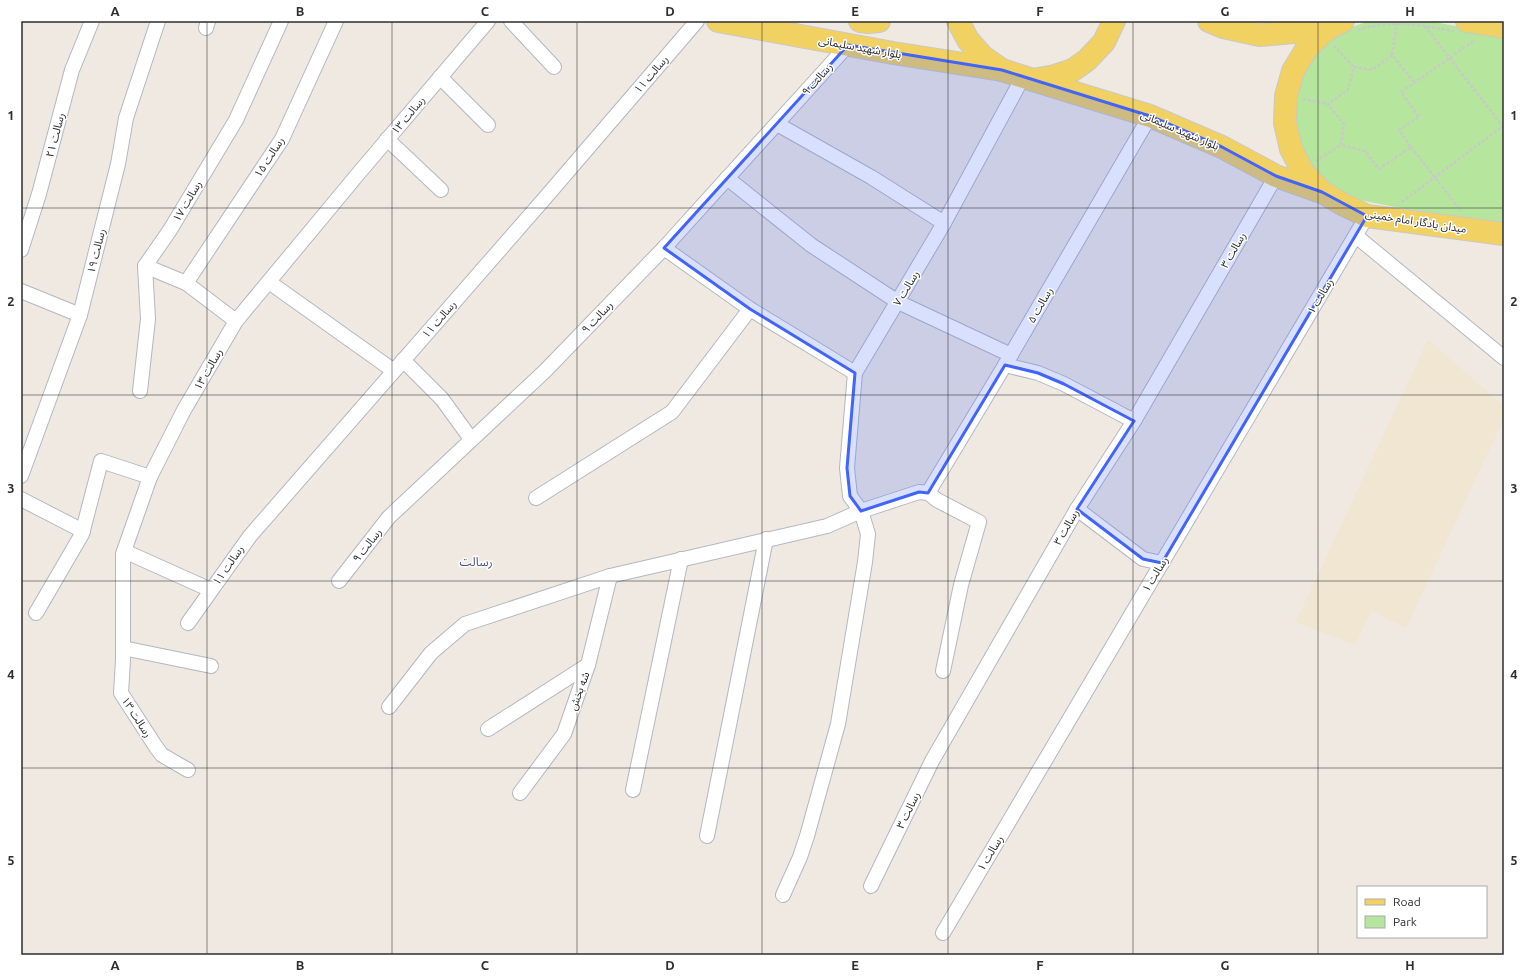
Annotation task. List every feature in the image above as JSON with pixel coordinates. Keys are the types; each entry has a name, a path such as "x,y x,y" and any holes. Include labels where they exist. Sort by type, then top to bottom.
{"main road":[{"name":"بلوار شهید سلیمانی","path":"718,21 893,53 1002,70 1150,116 1222,147 1276,176 1322,192"},
{"path":"860,21 879,21"},
{"path":"958,21 968,40 982,56 1002,70"},
{"path":"1028,79 1055,76 1073,70 1086,60 1104,42 1114,21"},
{"path":"1210,21 1223,27 1260,35 1338,31"},
{"path":"1468,29 1504,27"},
{"name":"میدان یادگار امام خمینی","path":"1338,31 1307,48 1293,71 1286,96 1284,123 1291,149 1303,172 1322,192 1344,206 1367,216 1504,234"}],"street":[{"name":"رسالت ۲۱","path":"21,250 39,194 72,70 92,21"},
{"name":"رسالت ۱۹","path":"21,476 80,315 118,164 126,118 158,21"},
{"name":"رسالت ۱۷","path":"145,266 170,230 236,120 281,21"},
{"name":"رسالت ۱۵","path":"186,283 282,139 336,21"},
{"name":"رسالت ۱۳","path":"188,770 162,754 121,693 124,551 150,477 184,410 236,321 387,139 488,21"},
{"path":"511,21 554,67"},
{"name":"رسالت ۱۱","path":"188,623 250,536 545,198 697,21"},
{"name":"رسالت ۹","path":"339,581 389,517 545,371 664,248 848,45"},
{"path":"440,78 488,125"},
{"name":"رسالت ۷","path":"783,894 808,836 838,724 865,562 868,534 861,511 850,496 847,468 855,373 1028,79"},
{"name":"رسالت ۵","path":"928,493 1008,360 1150,116"},
{"path":"777,124 871,177 944,223"},
{"path":"387,139 440,190"},
{"name":"رسالت ۳","path":"870,886 932,761 1077,509 1134,421 1276,176"},
{"path":"727,178 811,245 898,302 1008,360 1057,381 1134,421"},
{"name":"رسالت ۱","path":"943,933 1367,216"},
{"path":"1356,236 1504,358"},
{"path":"664,248 750,309 855,373"},
{"path":"140,391 148,319 145,266 186,283 236,321"},
{"path":"269,282 399,366 442,399 471,439"},
{"path":"21,291 80,315"},
{"path":"536,498 672,412 750,309"},
{"path":"36,613 83,530 101,461 150,477"},
{"path":"389,706 431,653 465,624 610,576 826,526 861,511 919,492 928,493 937,500 979,522 961,585 943,671"},
{"path":"21,499 83,530"},
{"path":"1077,509 1143,559 1162,563"},
{"path":"707,836 766,539"},
{"path":"124,551 211,590"},
{"path":"633,790 681,559"},
{"name":"شه بخش","path":"520,793 564,734 588,665 610,576"},
{"path":"123,648 211,666"},
{"path":"488,729 588,665"}],"path":[{"path":"1354,67 1372,70 1392,55 1397,23"},
{"path":"1328,104 1348,90 1354,67 1338,31 1397,23 1468,29 1450,58 1401,92 1419,117 1399,130 1463,214 1458,214"},
{"path":"1407,206 1400,204 1504,127 1425,26"},
{"path":"1392,55 1414,82"},
{"path":"1302,99 1328,104 1344,124 1341,145"},
{"path":"1315,162 1341,145 1365,151 1379,169 1411,147"},
{"path":"1312,159 1320,167"}],"highlighted area":[{"path":"848,45 1002,70 1150,116 1222,147 1276,176 1322,192 1367,216 1162,563 1143,559 1077,509 1134,421 1064,384 1038,373 1005,365 928,493 919,492 861,511 850,496 847,468 855,373 750,309 664,248"}],"shaded area":[{"path":"1428,340 1504,406 1504,418 1406,628 1371,611 1355,645 1296,622"}],"green space":[{"path":"1369,21 1429,21 1504,35 1504,224 1400,208 1354,199 1325,180 1301,154 1289,107 1314,51 1343,30"}],"district":[{"name":"رسالت","path":"476,561"}]}
